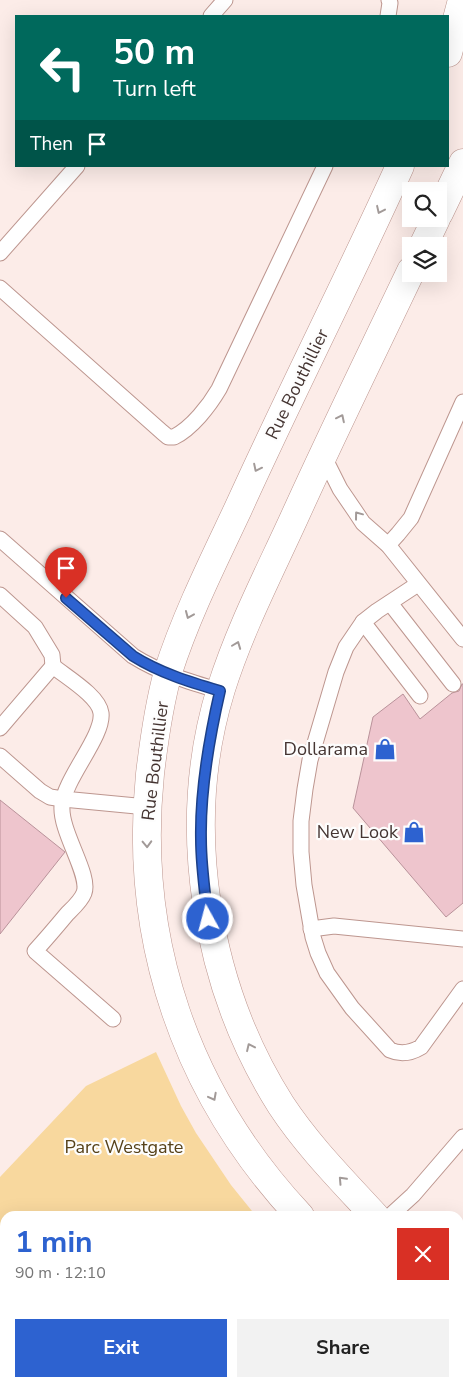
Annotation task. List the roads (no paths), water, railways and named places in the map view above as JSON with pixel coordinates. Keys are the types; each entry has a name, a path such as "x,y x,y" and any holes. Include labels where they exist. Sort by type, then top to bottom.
{"street":[{"path":"449,50 462,0"},
{"path":"447,197 463,163"},
{"name":"Rue Bouthillier","path":"296,1211 274,1186 234,1132 198,1068 184,1036 172,1002 153,926 148,879 147,807 155,734 168,674 185,625 248,485 400,167"},
{"path":"370,1211 318,1154 281,1104 254,1055 241,1026 222,973 208,919 201,838 204,778 220,691 245,625 322,455 406,282"}],"lane":[{"path":"212,15 225,0"},
{"path":"388,15 389,0"},
{"path":"0,253 76,167"},
{"path":"0,288 162,432 168,437 174,437 203,412 219,389 325,167"},
{"path":"388,545 411,518 463,402"},
{"path":"322,455 340,489 363,522 388,545 463,638"},
{"path":"0,539 133,656 145,664 168,674 220,691"},
{"path":"418,584 363,622 346,648 336,672 310,760 305,790 301,821 304,885 318,953 327,973 358,1015 390,1050 397,1053 406,1053 421,1048 463,988"},
{"path":"0,595 35,627 52,655 53,666 0,728"},
{"path":"390,603 453,684"},
{"path":"363,622 420,696"},
{"path":"53,666 91,696 101,711 97,731 77,768 63,799 62,808 63,821 85,878 85,891 78,902 35,951 113,1019"},
{"path":"0,756 40,791 50,797 147,807"},
{"path":"312,930 334,926 463,939"},
{"path":"395,1211 412,1195 463,1137"}],"place":[{"name":"Dollarama","path":"385,749"},
{"name":"New Look","path":"414,832"}],"park label":[{"name":"Parc Westgate","path":"124,1147"}]}
